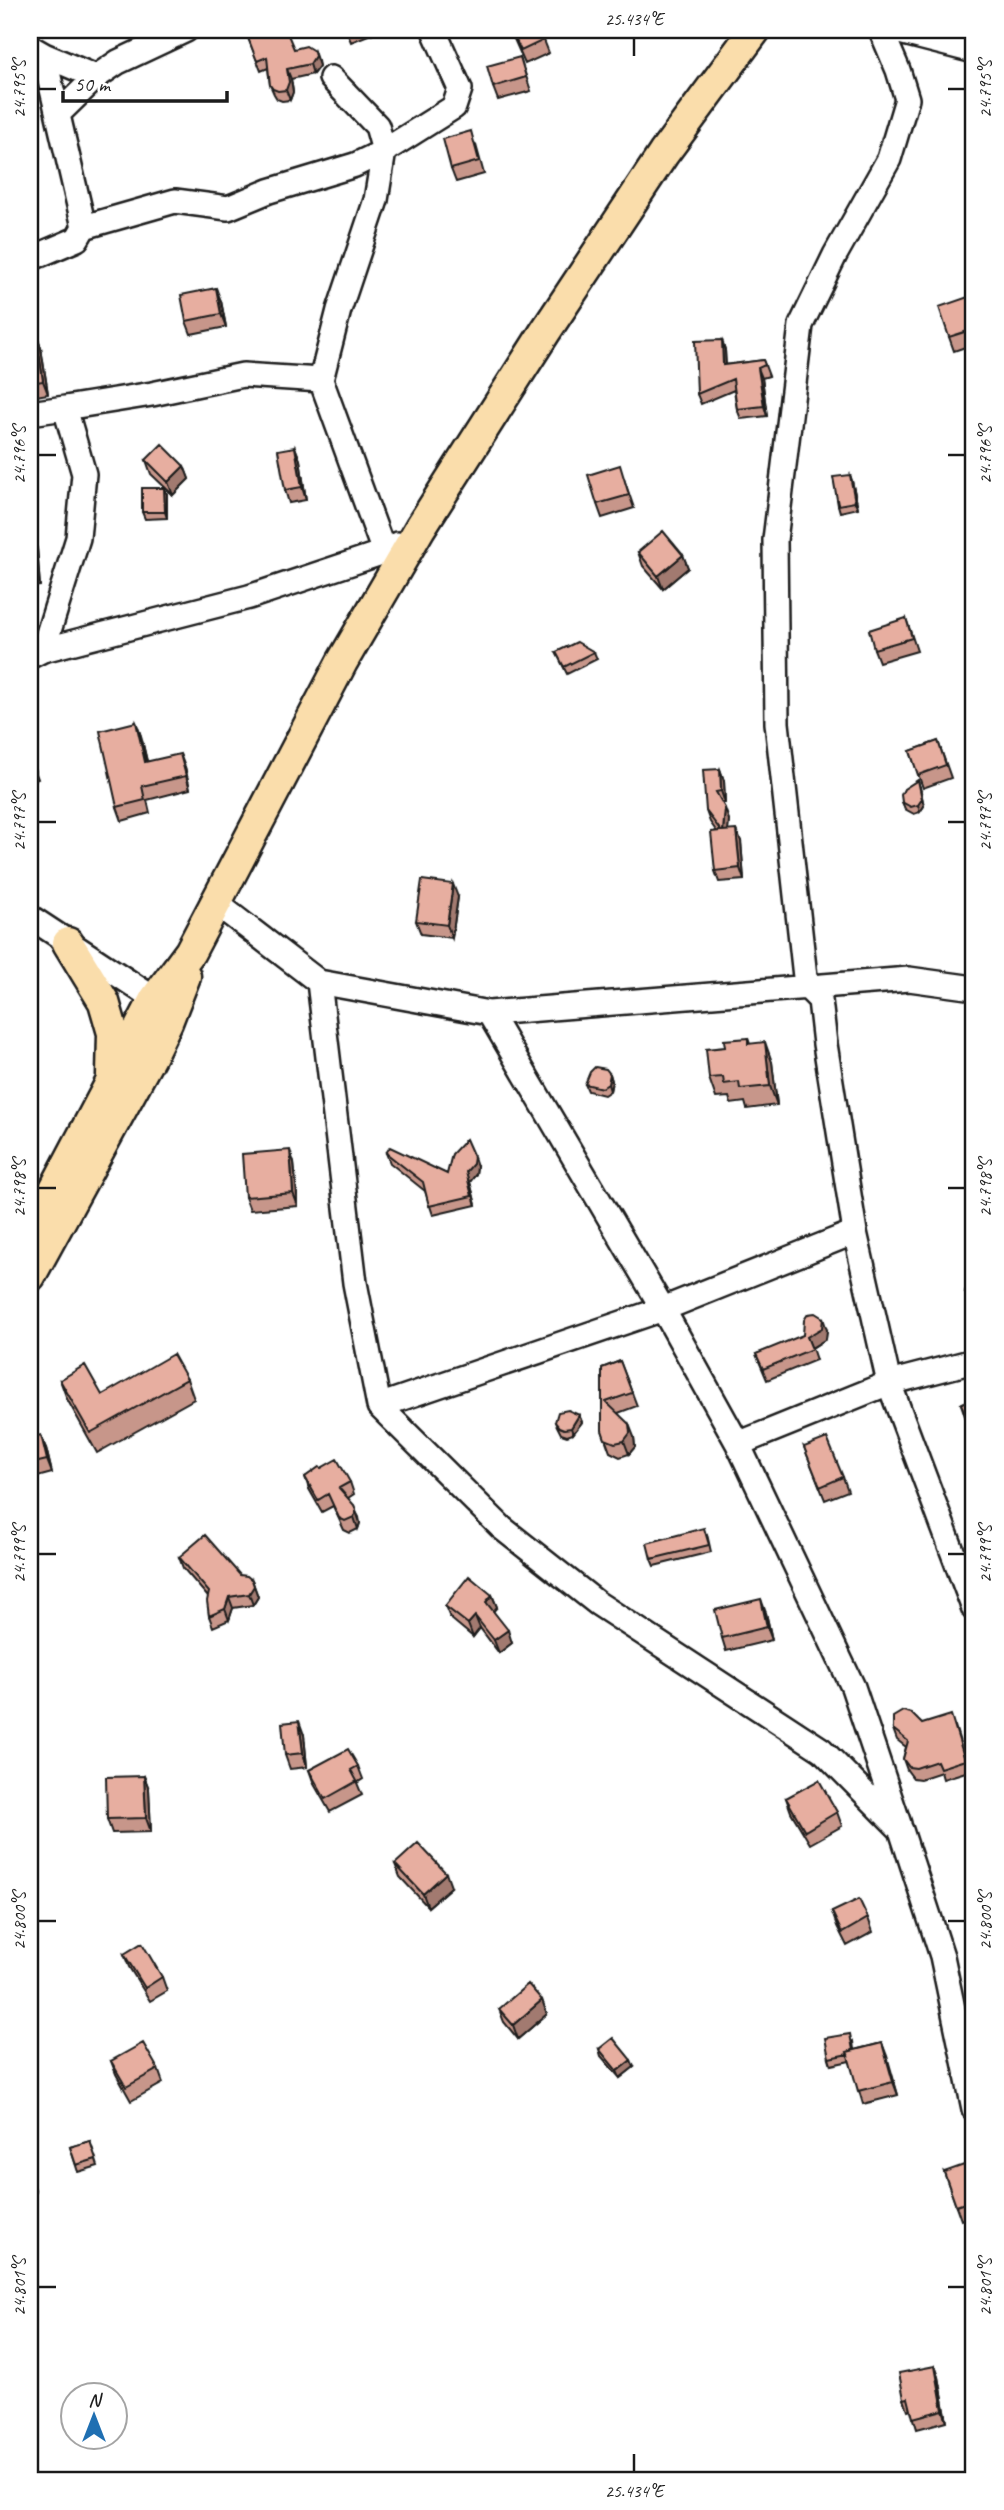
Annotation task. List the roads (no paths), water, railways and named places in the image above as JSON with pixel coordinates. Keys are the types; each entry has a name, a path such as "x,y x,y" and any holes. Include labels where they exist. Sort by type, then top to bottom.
{"main road":[{"path":"30,1236 112,1079 184,979 190,952 342,662 421,528 545,332 664,153 755,30"},
{"path":"68,943 104,1002 113,1033 112,1079"},
{"path":"30,1276 120,1112 163,1005"}],"street":[{"path":"58,114 96,76 118,61 186,30"},
{"path":"84,227 175,201 228,208 269,191 355,165 384,151 454,107 460,89 436,30"},
{"path":"881,30 907,99 889,159 835,255 801,324 775,540 777,723 806,986 820,1000 855,1231 889,1383 974,1609"},
{"path":"892,30 974,51"},
{"path":"37,51 96,76"},
{"path":"30,258 77,239 84,227 58,114 37,51"},
{"path":"331,78 377,126 384,151 376,200 339,310 321,380 384,552"},
{"path":"30,413 152,394 243,375 321,380"},
{"path":"36,653 78,538 84,474 65,408"},
{"path":"36,653 249,597 384,552 421,528"},
{"path":"216,903 319,982 489,1013 909,979 974,988"},
{"path":"30,916 163,1005"},
{"path":"319,982 355,1283 379,1406 502,1528 597,1603 822,1750 901,1830"},
{"path":"489,1013 663,1309 738,1444 853,1687 943,1956 974,2109"},
{"path":"379,1406 663,1309 855,1231"},
{"path":"738,1444 889,1383 974,1361"}]}
